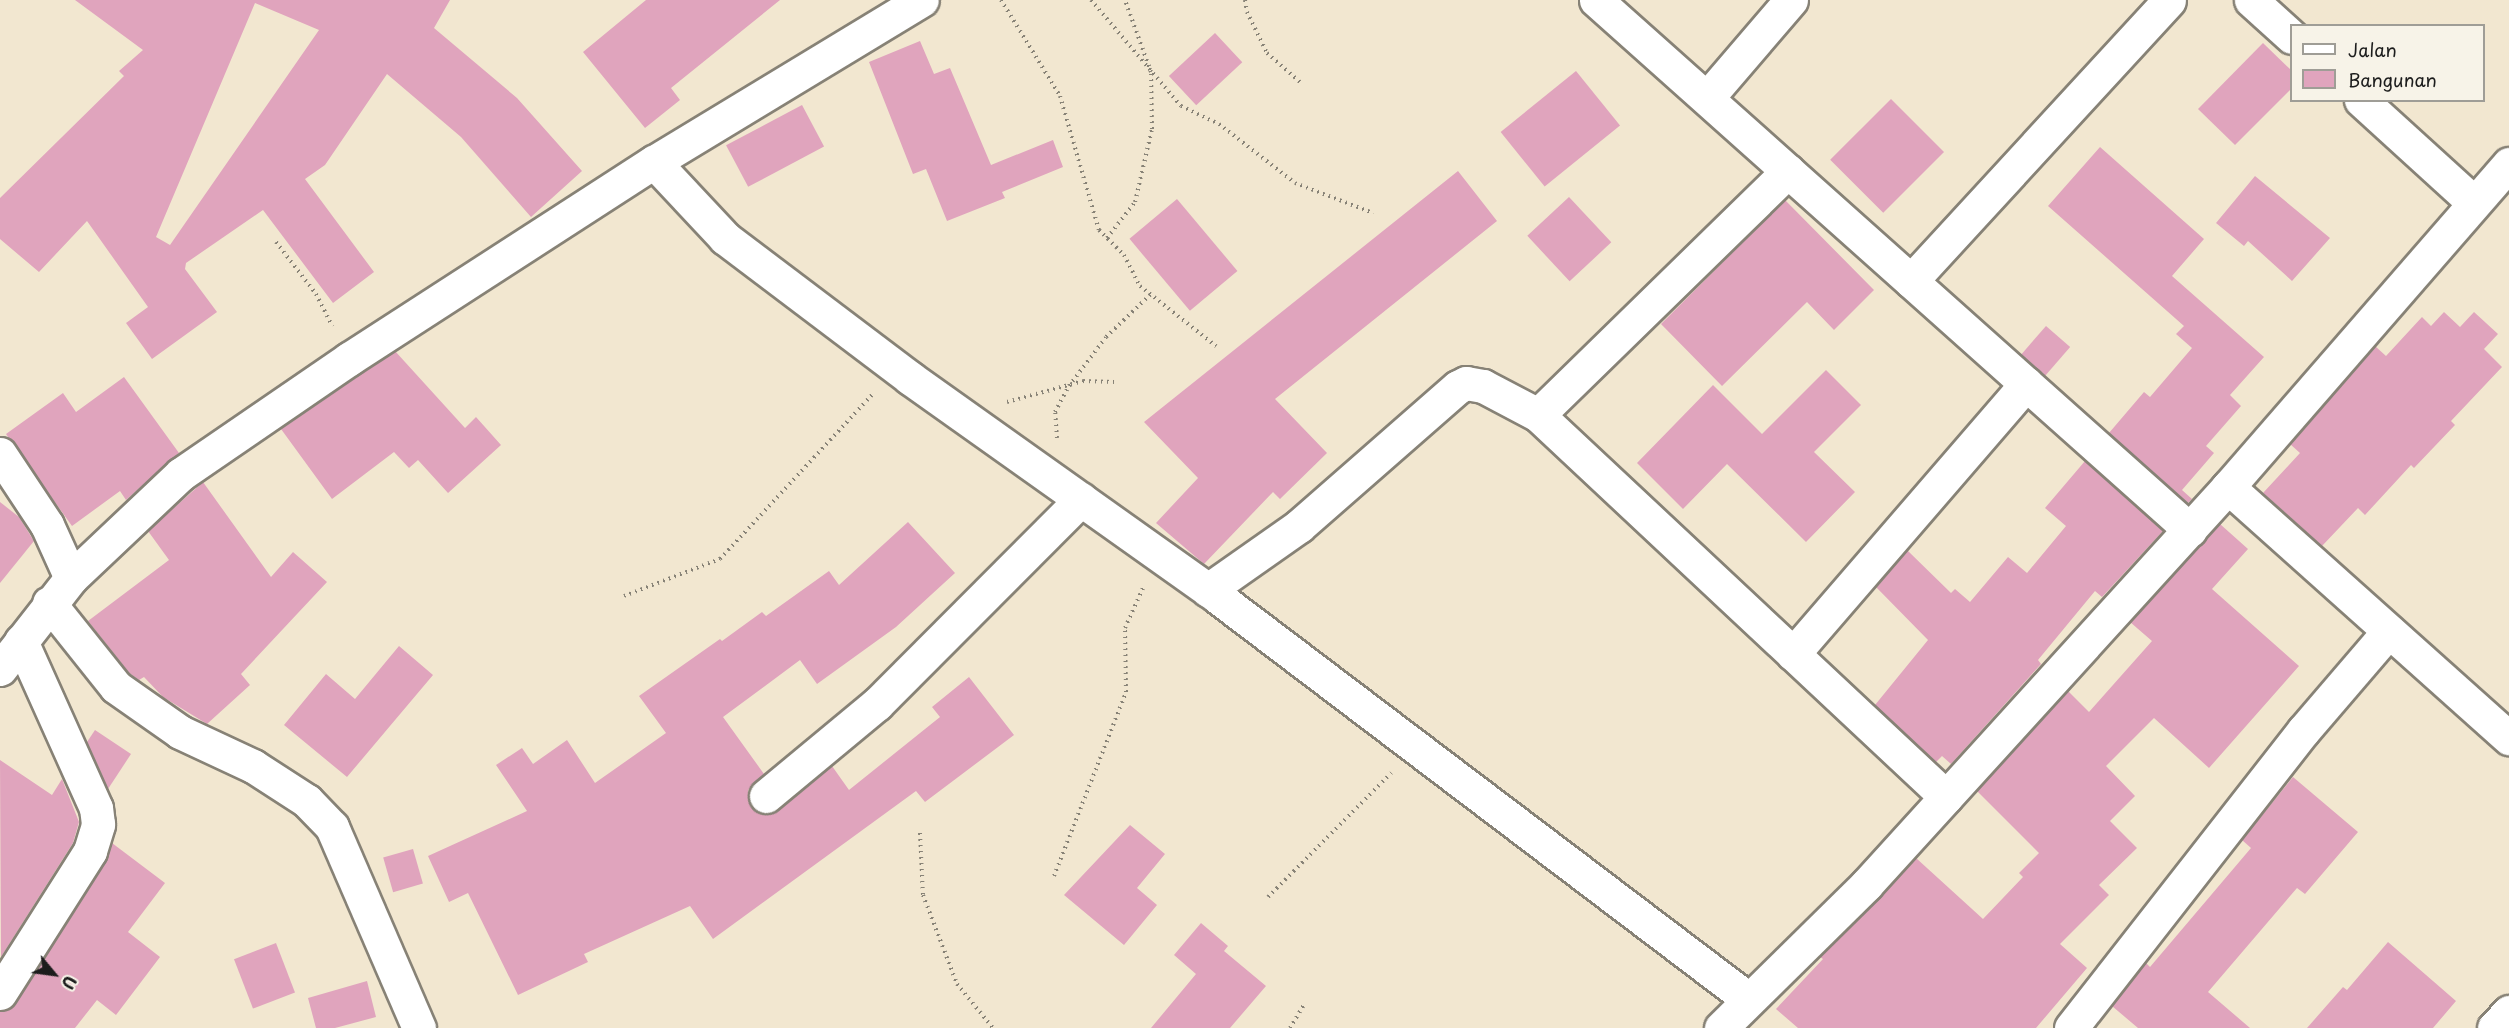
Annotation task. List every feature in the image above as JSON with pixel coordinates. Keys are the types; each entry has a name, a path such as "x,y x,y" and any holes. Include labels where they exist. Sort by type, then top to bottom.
{"street":[{"path":"0,669 49,603 71,578 181,474 349,358 654,162 922,0"},
{"path":"1596,0 2190,530"},
{"path":"1707,98 1791,0"},
{"path":"1911,281 2169,0"},
{"path":"2251,0 2290,35"},
{"path":"2363,102 2473,202"},
{"path":"654,162 724,238 881,356 1208,590 1748,999"},
{"path":"1721,1028 1866,885 2190,530 2473,202 2509,164"},
{"path":"1538,415 1788,171"},
{"path":"1208,590 1299,526 1458,387 1466,383 1483,386 1538,415 1946,797"},
{"path":"1793,654 2026,384"},
{"path":"0,454 47,525 71,578"},
{"path":"2229,487 2509,738"},
{"path":"766,796 878,704 1074,494"},
{"path":"49,603 116,687 180,732 253,766 307,801 333,827 419,1028"},
{"path":"2071,1028 2304,730 2389,631"},
{"path":"0,993 90,851 99,825 96,807 21,642"},
{"path":"2494,1028 2509,1012"}],"path":[{"path":"1001,0 1060,96 1099,230 1124,255 1140,286 1216,346"},
{"path":"1091,0 1181,105 1220,124 1295,183 1373,213"},
{"path":"1107,238 1135,202 1152,129 1151,72 1125,0"},
{"path":"1245,0 1246,12 1267,53 1301,83"},
{"path":"276,242 316,294 349,358"},
{"path":"1074,494 1055,412 1068,386 1106,337 1151,294"},
{"path":"624,596 720,559 872,399 881,356"},
{"path":"961,414 1083,381 1114,382"},
{"path":"1054,876 1126,692 1125,628 1159,555"},
{"path":"1268,897 1395,769 1437,762"},
{"path":"920,833 923,895 927,906 957,984 993,1028"},
{"path":"1290,1028 1305,1003"}],"building":[{"path":"75,0 450,0 434,28 517,98 582,171 531,217 461,137 387,74 325,165 305,179 374,272 333,303 263,210 186,263 185,269 217,312 152,359 126,323 148,307 87,221 39,272 0,239 0,198 124,76 119,71 143,50","holes":["255,3 319,30 170,245 156,237"]},
{"path":"646,0 780,0 671,88 680,100 645,128 583,52"},
{"path":"1215,33 1242,62 1196,105 1169,76"},
{"path":"920,41 934,74 950,68 991,165 1053,140 1063,167 1002,192 1005,198 947,221 926,169 913,174 869,62"},
{"path":"2263,43 2290,69 2290,90 2235,145 2198,109"},
{"path":"1576,71 1620,125 1545,186 1501,132"},
{"path":"1891,99 1944,152 1883,213 1830,160"},
{"path":"802,105 824,146 748,187 726,145"},
{"path":"2100,147 2204,239 2172,276 2264,357 2230,395 2241,406 2206,446 2214,453 2182,490 2192,499 2188,503 2109,433 2144,392 2150,397 2192,348 2176,334 2184,326 2048,206"},
{"path":"1458,171 1497,221 1275,399 1327,453 1280,499 1273,492 1204,564 1156,523 1198,478 1144,422"},
{"path":"2255,176 2330,238 2292,281 2248,241 2244,246 2216,223"},
{"path":"1569,197 1611,242 1570,281 1527,236"},
{"path":"1177,199 1237,271 1190,311 1130,239"},
{"path":"1785,200 1874,290 1834,330 1807,302 1722,386 1661,324"},
{"path":"2444,312 2460,327 2474,312 2498,334 2484,349 2502,367 2451,421 2455,425 2414,468 2411,465 2365,515 2358,508 2322,546 2263,493 2300,453 2290,444 2375,346 2386,356 2422,317 2431,326"},
{"path":"2046,326 2070,347 2045,376 2021,355"},
{"path":"395,351 465,428 476,417 501,445 448,493 418,460 409,468 394,452 332,499 281,429"},
{"path":"1826,370 1861,405 1814,452 1855,492 1806,542 1727,464 1683,509 1637,463 1713,385 1762,434"},
{"path":"124,377 179,453 126,500 120,491 72,526 6,434 63,393 76,412"},
{"path":"2085,461 2163,531 2102,597 2095,591 2038,660 2041,664 1951,764 1942,756 1936,762 1875,705 1928,640 1876,587 1907,550 1951,593 1955,589 1970,602 2008,557 2027,573 2066,526 2045,508"},
{"path":"203,482 271,577 293,552 327,582 241,674 250,685 207,724 163,697 144,677 139,680 129,673 88,621 169,560 148,531"},
{"path":"0,502 19,517 34,541 0,583"},
{"path":"908,522 955,573 896,627 817,684 800,660 723,717 764,774 748,790 751,807 760,814 777,811 832,766 849,790 940,717 932,707 969,677 1014,735 925,802 916,791 713,939 690,906 584,954 588,962 518,995 468,893 449,902 428,856 527,811 496,765 522,748 533,764 567,740 595,783 666,733 639,696 720,639 722,641 762,612 766,616 829,571 839,585"},
{"path":"2220,524 2248,549 2212,589 2299,666 2209,768 2154,718 2106,766 2135,796 2110,821 2137,848 2099,885 2109,895 2060,944 2087,968 2036,1028 1798,1028 1776,1009 1823,959 1820,957 1916,858 1983,919 2023,877 2019,873 2039,853 1977,791 2068,691 2089,712 2152,641 2130,622"},
{"path":"399,646 433,675 347,777 284,725 326,674 355,699"},
{"path":"95,730 131,754 108,789 87,742"},
{"path":"0,760 52,795 62,779 79,822 73,843 1,957"},
{"path":"2293,777 2358,832 2305,894 2297,888 2208,992 2250,1028 2138,1028 2112,1006 2146,963 2150,967 2251,848 2242,840"},
{"path":"1130,825 1165,854 1137,888 1157,905 1124,945 1064,895"},
{"path":"112,843 165,883 128,932 160,957 116,1015 97,1000 75,1028 0,1028 0,1012 16,1003 106,861"},
{"path":"413,849 423,884 393,892 383,858"},
{"path":"1201,923 1228,946 1224,951 1266,986 1230,1028 1151,1028 1196,974 1174,955"},
{"path":"2388,942 2456,1001 2433,1028 2307,1028 2343,987 2347,990"},
{"path":"276,943 295,992 253,1009 234,959"},
{"path":"367,981 376,1017 335,1028 316,1028 308,998"}]}
